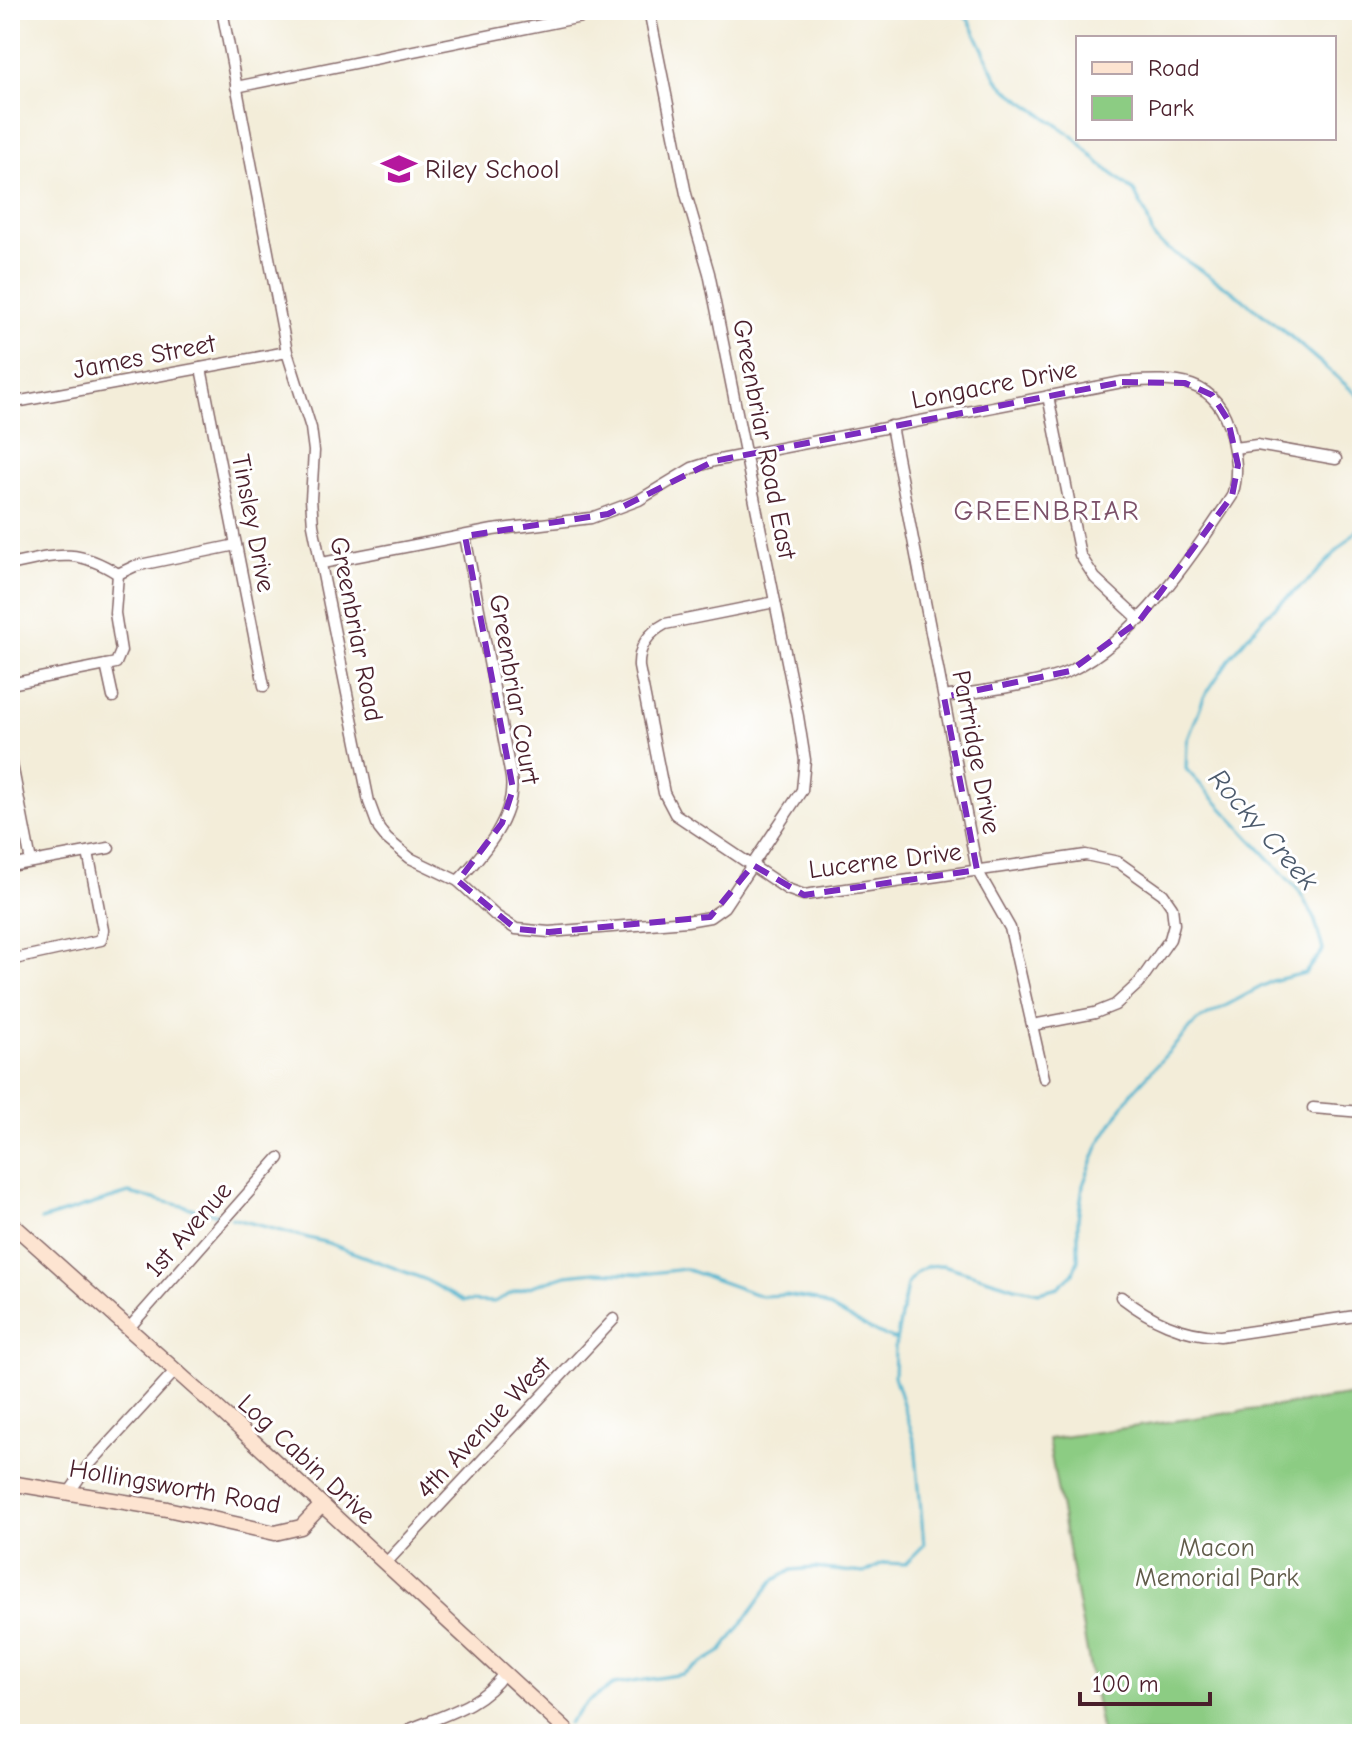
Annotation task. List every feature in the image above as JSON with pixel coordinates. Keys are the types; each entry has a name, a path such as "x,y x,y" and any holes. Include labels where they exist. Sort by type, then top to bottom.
{"street":[{"name":"Greenbriar Road","path":"222,10 287,352 311,428 314,451 311,499 369,802 379,829 410,858 458,881 496,916 516,929 549,932 710,917 724,907 753,865"},
{"path":"236,87 616,10"},
{"name":"Greenbriar Road East","path":"649,10 686,194 709,273 747,454 805,760 802,790 753,865"},
{"name":"James Street","path":"10,403 287,352"},
{"name":"Tinsley Drive","path":"201,368 264,686"},
{"name":"Longacre Drive","path":"322,563 465,536 608,514 701,464 1122,382 1150,380 1192,384 1212,395 1228,420 1234,448 1238,476 1232,496 1140,620 1070,671 944,697"},
{"path":"1048,396 1080,555 1095,578 1140,620"},
{"name":"Partridge Drive","path":"891,426 977,870 1010,928 1044,1078"},
{"path":"1234,448 1257,445 1336,459"},
{"name":"Greenbriar Court","path":"458,881 491,840 513,798 465,536"},
{"path":"118,574 135,566 236,545"},
{"path":"10,565 74,555 86,557 118,574"},
{"path":"10,684 116,663 121,651 115,613 118,574"},
{"name":"Lucerne Drive","path":"775,602 665,624 646,639 639,659 664,793 670,807 686,822 787,889 804,895 1086,855 1118,862 1163,894 1172,907 1174,924 1170,939 1128,996 1095,1013 1033,1025"},
{"path":"106,665 113,697"},
{"path":"10,754 31,862"},
{"path":"10,866 109,848"},
{"path":"10,960 97,942 103,936 88,852"},
{"path":"1313,1108 1362,1112"},
{"name":"1st Avenue","path":"129,1328 279,1158"},
{"name":"Log Cabin Drive","path":"10,1222 570,1734"},
{"path":"1121,1297 1173,1329 1205,1335 1220,1336 1362,1315"},
{"name":"4th Avenue West","path":"385,1564 614,1319"},
{"path":"70,1491 87,1467 175,1371"},
{"name":"Hollingsworth Road","path":"10,1483 70,1491 275,1533 301,1527 321,1506"},
{"path":"410,1729 473,1702 494,1686 504,1673"}],"highlighted area":[{"path":"1122,382 1185,383 1212,395 1228,420 1238,465 1232,496 1140,620 1070,671 944,697 977,870 804,895 753,865 710,917 549,932 516,929 465,889 458,881 502,823 513,789 465,536 608,514 714,461"}],"green space":[{"name":"Macon Memorial Park","path":"1362,1394 1362,1734 1102,1734 1048,1439"}],"waterway":[{"path":"959,10 970,22 997,79 1010,92 1076,139"},
{"path":"1077,140 1100,164 1134,191 1159,243 1229,289 1283,330 1362,399"},
{"name":"Rocky Creek","path":"568,1723 589,1701 613,1685 683,1674 722,1651 773,1581 792,1570 814,1568 864,1573 884,1563 905,1564 924,1545 915,1442 894,1376 895,1347 907,1285 917,1272 928,1266 943,1265 1039,1292 1058,1287 1073,1273 1078,1260 1078,1219 1083,1185 1099,1144 1132,1092 1197,1021 1272,981 1305,973 1323,950 1315,921 1300,892 1186,769 1187,742 1204,697 1232,655 1267,614 1310,579 1362,525"},
{"path":"41,1220 129,1193 224,1216"},
{"path":"231,1218 328,1243 424,1279 463,1301 494,1302 566,1275 595,1272 643,1274 685,1269 761,1296 786,1295 816,1300 896,1340"}],"place":[{"name":"Riley School","path":"399,169"}],"district":[{"name":"GREENBRIAR","path":"1047,510"}]}
